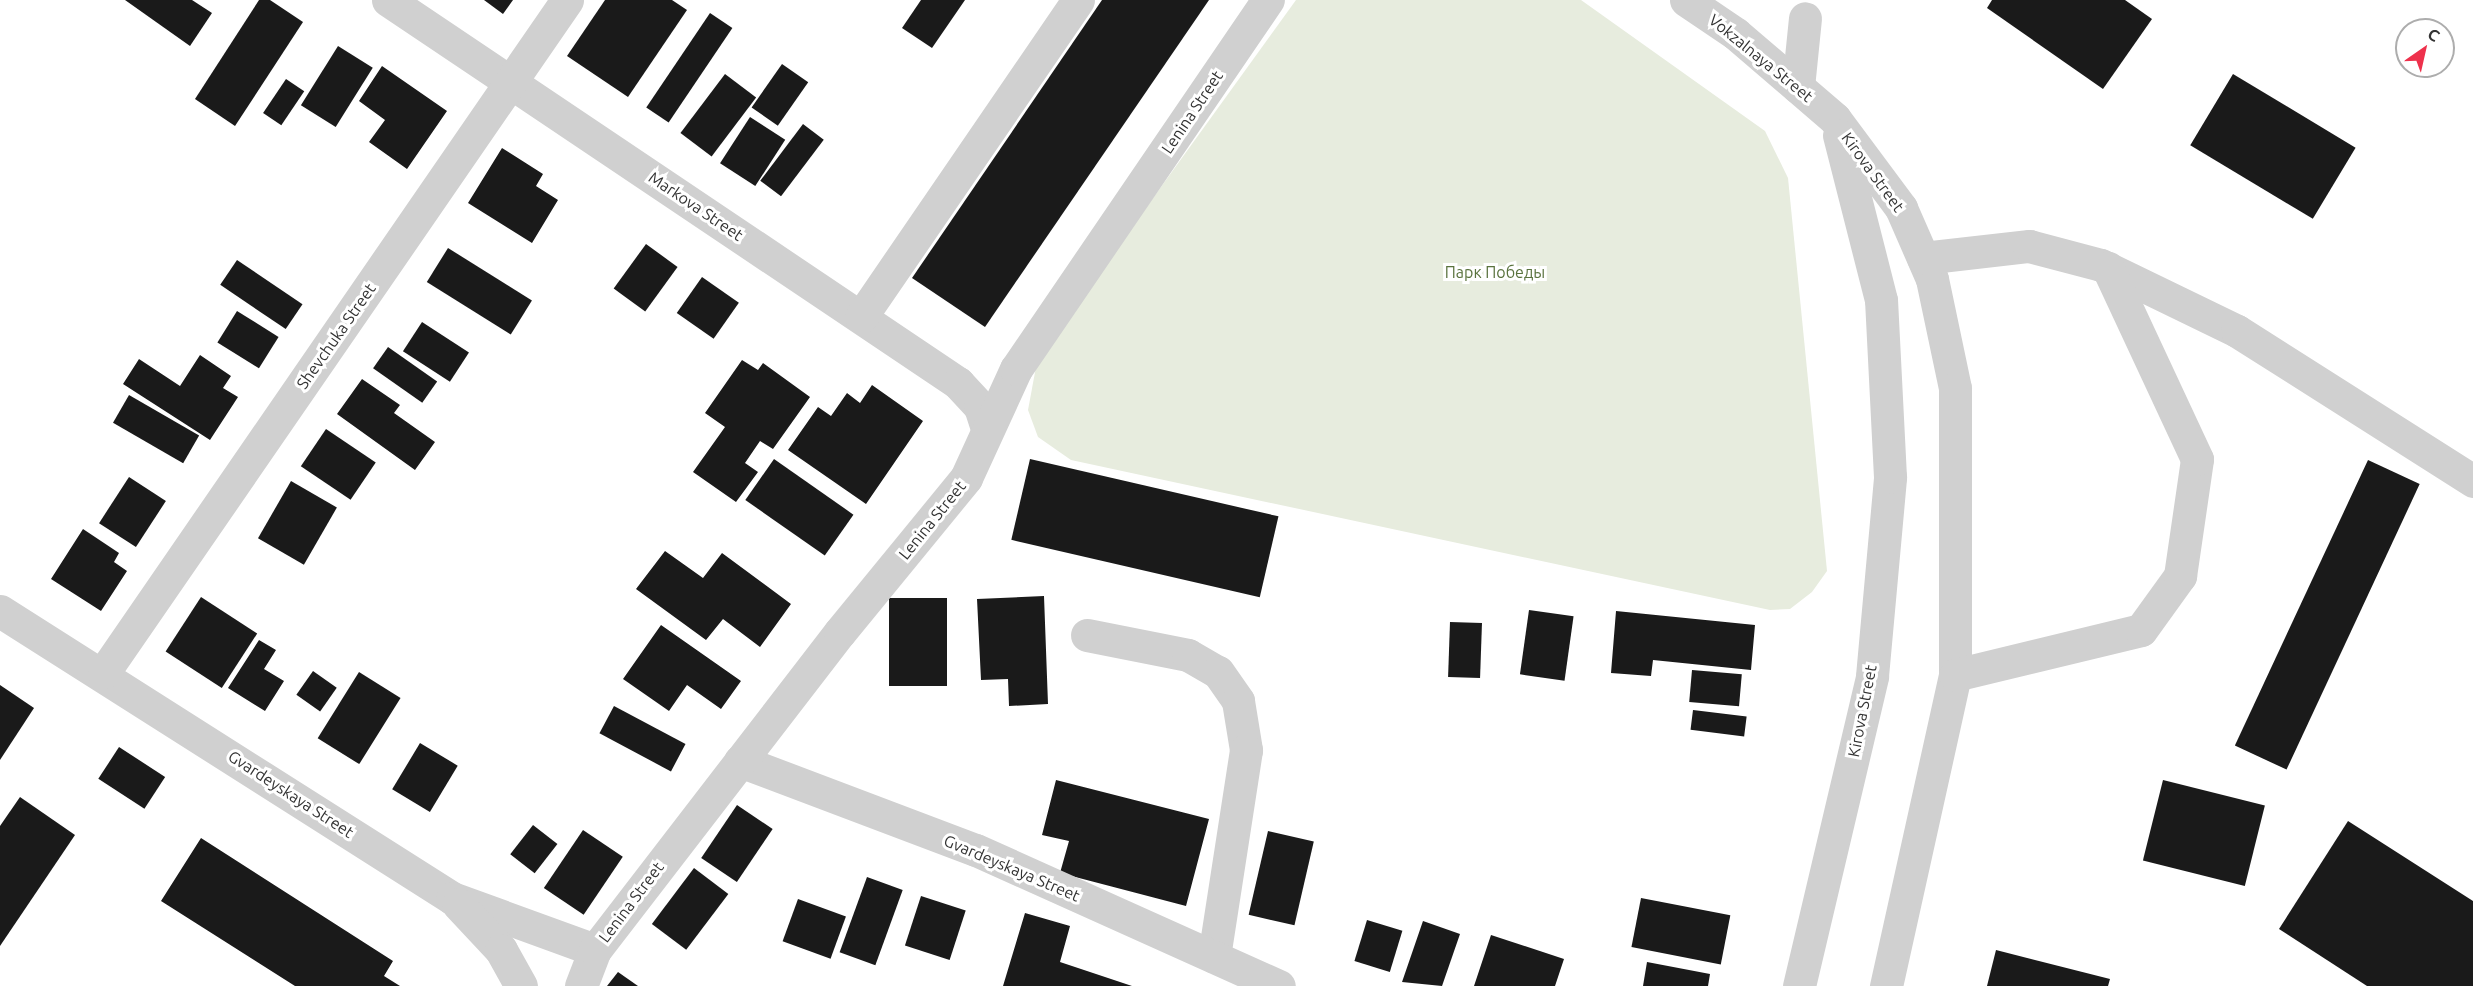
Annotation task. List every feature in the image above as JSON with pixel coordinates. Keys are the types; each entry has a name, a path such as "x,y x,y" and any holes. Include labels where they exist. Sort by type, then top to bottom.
{"street":[{"name":"Markova Street","path":"388,0 957,382 980,407 987,428"},
{"name":"Shevchuka Street","path":"104,672 567,0"},
{"path":"861,316 1078,0"},
{"name":"Lenina Street","path":"581,986 595,950 740,761 966,478 1016,369 1268,0"},
{"name":"Vokzalnaya Street","path":"1686,0 1798,87 1835,119"},
{"path":"1798,87 1805,18"},
{"name":"Kirova Street","path":"1835,119 1901,208 1923,258 1955,388 1955,675 1886,986"},
{"name":"Kirova Street","path":"1798,986 1872,676 1890,477 1881,300 1835,119"},
{"path":"1923,258 2030,246 2108,268 2237,331 2473,481"},
{"path":"1955,675 2141,630 2180,576 2197,459 2108,268"},
{"name":"Gvardeyskaya Street","path":"0,611 104,672 452,898 595,950"},
{"path":"1087,635 1188,654 1218,672 1238,701 1246,750 1214,957"},
{"name":"Gvardeyskaya Street","path":"740,761 976,850 1279,986"},
{"path":"452,898 501,950 521,986"}],"green space":[{"name":"Парк Победы","path":"1296,0 1581,0 1765,131 1788,178 1827,571 1812,592 1790,609 1770,610 1071,460 1038,437 1028,410 1036,367 1054,335"}],"building":[{"path":"125,0 192,0 212,13 190,46"},
{"path":"259,0 270,0 303,22 235,126 195,99"},
{"path":"484,0 513,0 503,14"},
{"path":"605,0 672,0 687,10 628,97 567,56"},
{"path":"921,0 965,0 932,48 902,28"},
{"path":"1102,0 1209,0 985,327 912,278"},
{"path":"1992,0 2125,0 2152,19 2103,89 1987,8"},
{"path":"710,13 732,28 669,123 646,108"},
{"path":"338,46 373,68 336,127 301,105"},
{"path":"782,64 808,82 778,126 752,107"},
{"path":"382,66 447,111 407,169 369,142 385,120 359,101"},
{"path":"725,74 756,97 712,157 680,133"},
{"path":"2233,74 2356,148 2313,219 2190,145"},
{"path":"286,79 304,91 281,125 263,113"},
{"path":"750,117 785,140 755,186 720,163"},
{"path":"803,124 824,140 781,196 760,181"},
{"path":"502,148 543,174 536,186 558,200 532,243 468,203"},
{"path":"646,244 678,267 645,311 614,288"},
{"path":"448,248 532,300 511,334 427,282"},
{"path":"237,260 302,304 286,329 220,285"},
{"path":"702,277 739,303 714,339 677,313"},
{"path":"237,311 279,337 259,368 217,342"},
{"path":"422,322 469,352 450,382 403,351"},
{"path":"388,347 437,381 422,403 373,368"},
{"path":"200,355 231,376 223,388 238,397 210,440 123,384 139,359 180,386"},
{"path":"742,360 758,370 763,363 810,397 773,449 760,441 745,463 758,472 736,502 693,472 725,427 705,413"},
{"path":"362,379 400,405 394,413 435,442 415,470 337,414"},
{"path":"872,385 923,421 866,504 788,450 818,407 831,416 847,393 860,403"},
{"path":"129,395 199,436 183,463 113,423"},
{"path":"326,429 376,463 351,500 301,466"},
{"path":"774,459 853,515 825,556 745,500"},
{"path":"1030,459 1278,516 1260,597 1011,540"},
{"path":"2368,460 2420,484 2287,770 2235,745"},
{"path":"129,477 166,501 136,547 99,523"},
{"path":"291,481 337,507 304,565 258,538"},
{"path":"83,529 119,553 114,562 127,571 101,611 51,579"},
{"path":"665,551 703,578 722,553 791,604 760,647 723,619 706,640 636,589"},
{"path":"1044,596 1048,704 1009,706 1008,679 981,680 977,599"},
{"path":"201,597 257,633 222,688 166,652"},
{"path":"889,598 947,598 947,686 889,686"},
{"path":"1529,610 1574,616 1565,681 1520,674"},
{"path":"1616,611 1755,625 1751,670 1653,660 1651,676 1611,673"},
{"path":"1450,622 1482,623 1480,678 1448,677"},
{"path":"661,625 741,681 721,709 687,685 669,711 623,679"},
{"path":"259,640 276,650 264,669 284,681 265,711 228,688"},
{"path":"1692,670 1742,674 1739,706 1689,702"},
{"path":"313,671 337,688 320,711 296,695"},
{"path":"359,672 401,698 359,764 318,738"},
{"path":"0,685 34,708 0,760"},
{"path":"614,706 686,744 671,771 599,733"},
{"path":"1693,710 1747,717 1744,736 1691,730"},
{"path":"420,743 458,766 430,812 392,789"},
{"path":"119,747 165,777 144,809 98,779"},
{"path":"1056,780 1209,819 1186,906 1060,873 1069,841 1042,835"},
{"path":"2163,780 2265,805 2245,886 2143,861"},
{"path":"20,797 75,835 0,946 0,826"},
{"path":"737,805 773,829 737,882 701,858"},
{"path":"2348,821 2473,901 2473,986 2367,986 2279,929"},
{"path":"533,825 557,844 535,873 510,854"},
{"path":"583,830 623,857 584,915 544,888"},
{"path":"1268,831 1314,842 1294,925 1249,915"},
{"path":"201,838 393,961 384,976 400,986 295,986 161,901"},
{"path":"694,868 728,894 686,950 652,924"},
{"path":"867,877 903,890 875,965 840,952"},
{"path":"921,896 966,911 950,960 905,945"},
{"path":"1641,898 1730,915 1721,964 1631,947"},
{"path":"798,899 846,916 831,959 783,941"},
{"path":"1025,913 1070,926 1060,962 1132,986 1003,986"},
{"path":"1367,920 1402,931 1390,972 1354,961"},
{"path":"1423,921 1460,934 1442,986 1402,982"},
{"path":"1491,935 1564,959 1555,986 1474,986"},
{"path":"1996,950 2110,979 2108,986 1987,986"},
{"path":"1647,962 1710,974 1708,986 1643,986"},
{"path":"618,972 638,986 607,986"}]}
